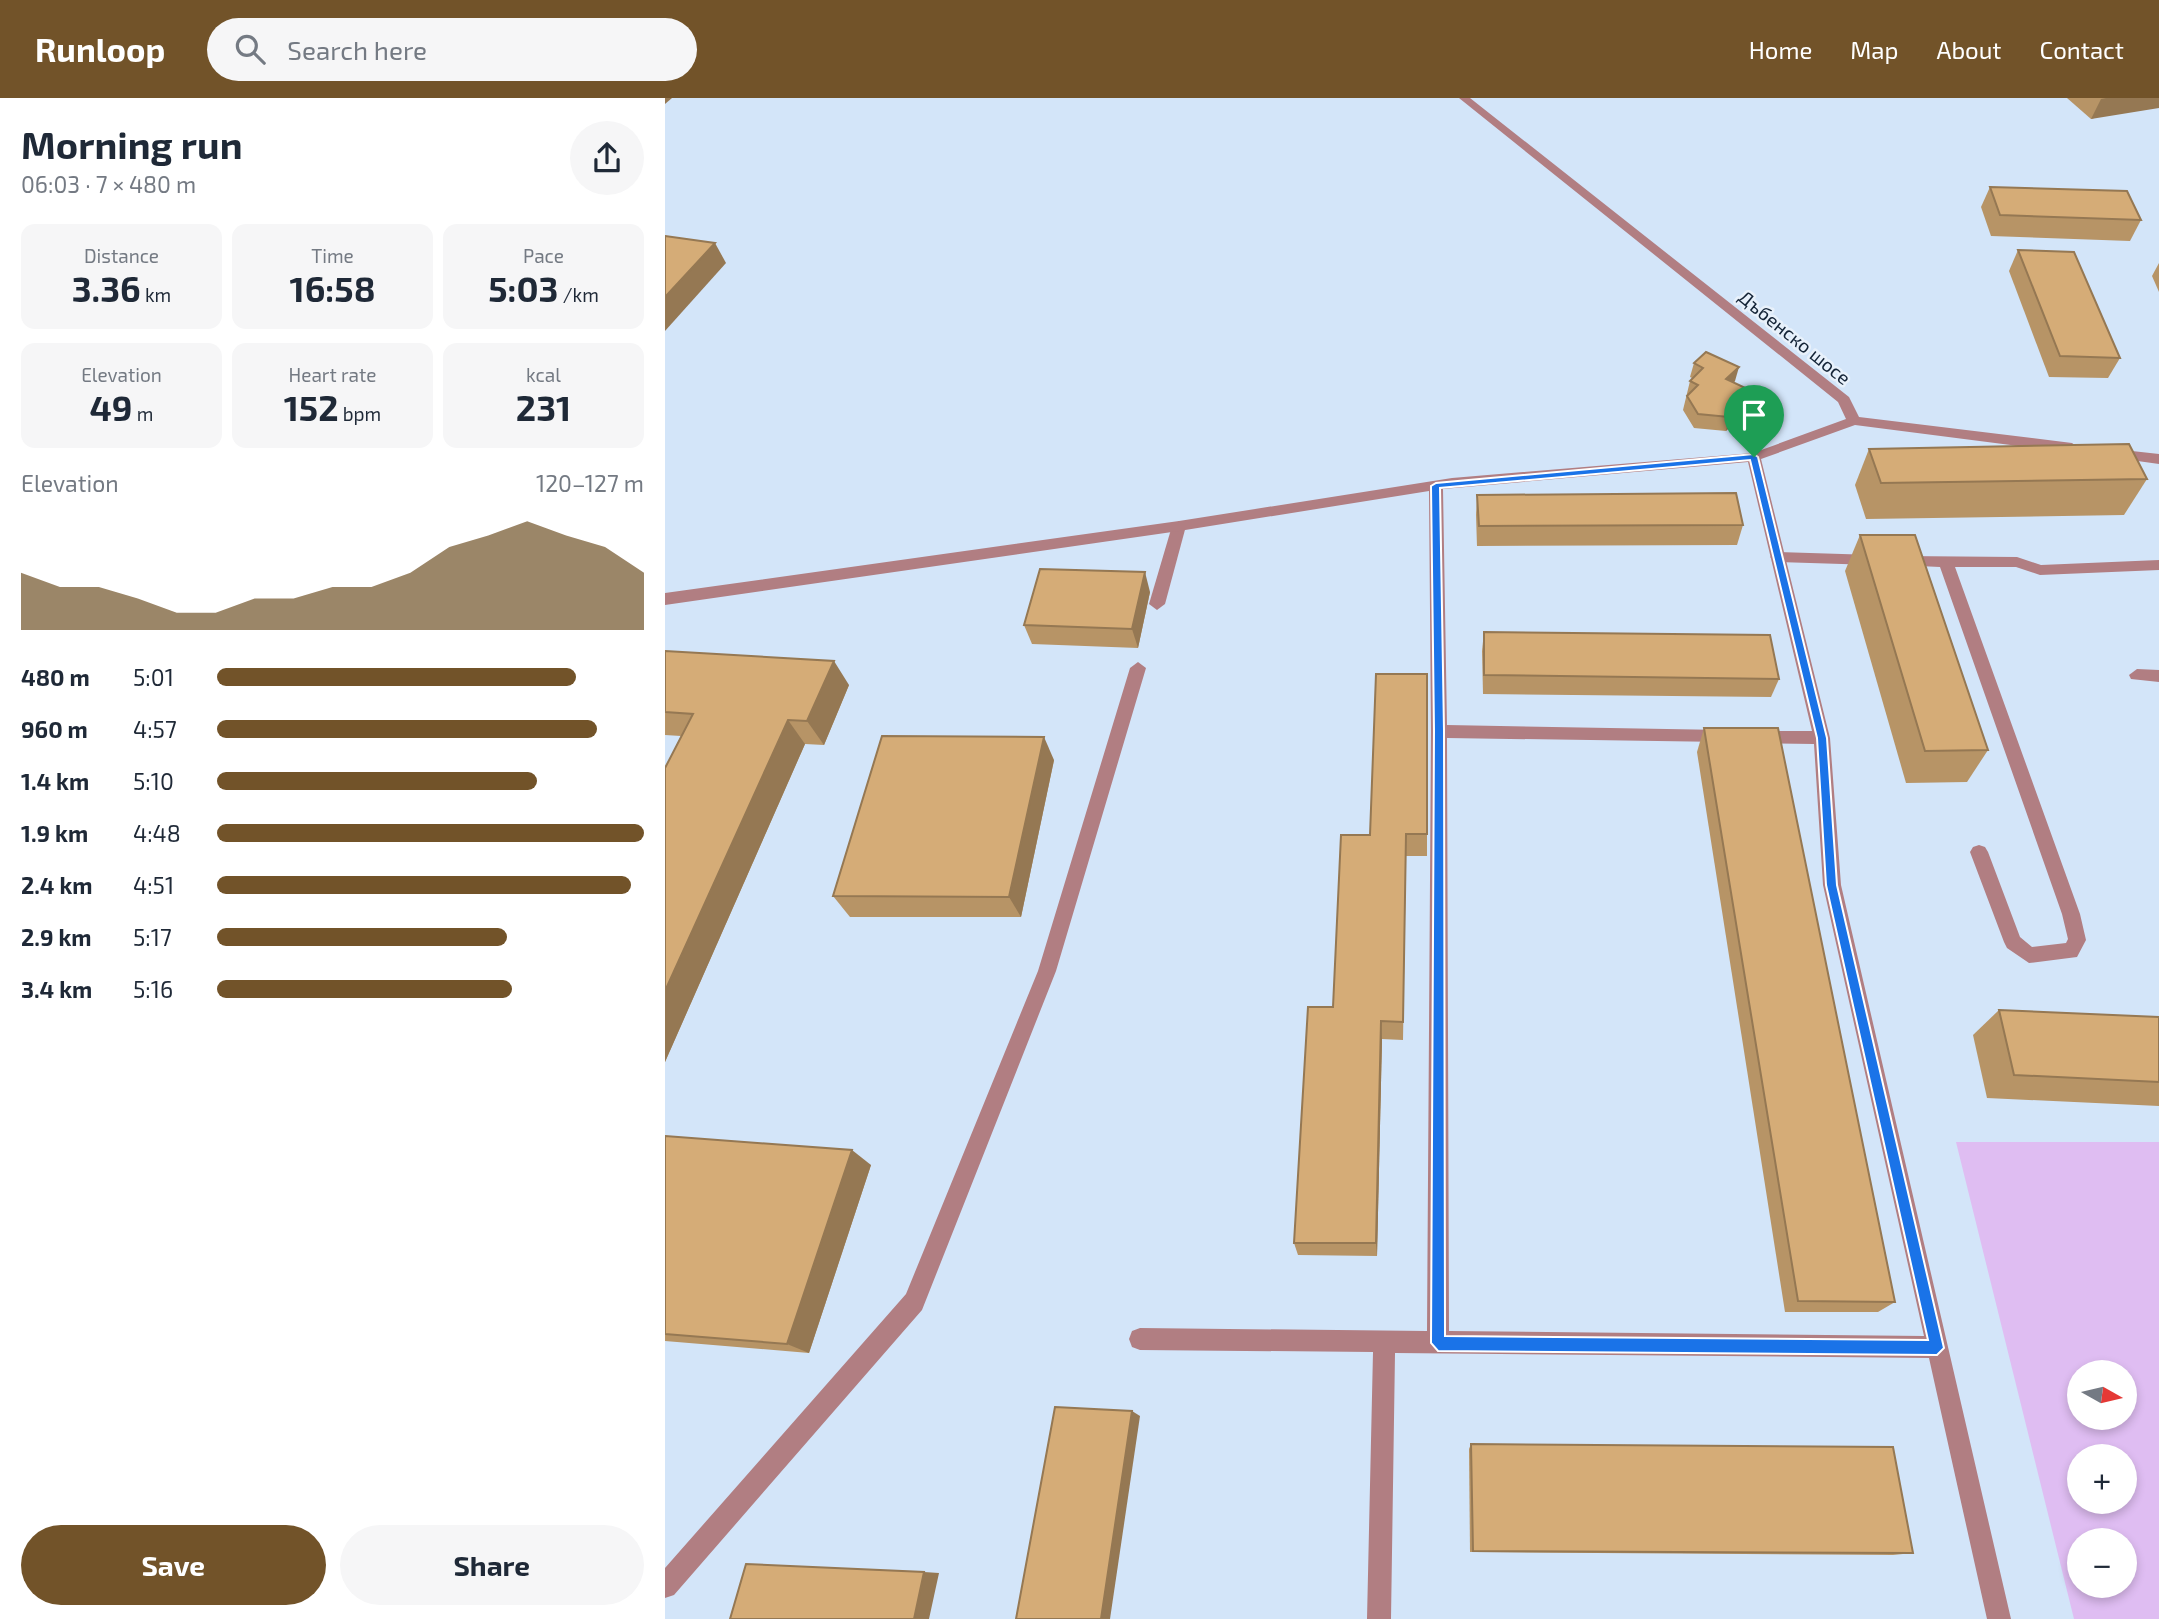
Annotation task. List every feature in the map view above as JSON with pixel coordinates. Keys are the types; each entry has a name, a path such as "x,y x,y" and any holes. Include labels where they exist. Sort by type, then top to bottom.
{"street":[{"name":"Дъбенско шосе","path":"1464,98 1844,400 1854,421"},
{"path":"665,599 1179,526 1436,486 1754,457 1854,421 2090,450"},
{"path":"2103,452 2159,459"},
{"path":"1754,457 1822,738 1832,885 1999,1619"},
{"path":"1436,486 1439,731 1438,1343"},
{"path":"1157,604 1179,526"},
{"path":"1777,557 2017,562 2040,570 2159,565"},
{"path":"1946,562 2071,914 2077,940 2071,951 2029,955 2013,942 1979,852"},
{"path":"665,1586 914,1302 1047,971 1138,668"},
{"path":"2137,676 2159,676"},
{"path":"1439,731 1822,738"},
{"path":"1140,1339 1937,1348"},
{"path":"1379,1619 1384,1343"}],"shaded area":[{"path":"1956,1142 2159,1142 2159,1619 2074,1619 2069,1598 2137,1598 2137,1528 2067,1528 2067,1591"}],"building":[{"path":"1990,187 2127,191 2141,220 2000,215"},
{"path":"665,236 715,243 665,297"},
{"path":"2018,250 2074,252 2120,358 2060,356"},
{"path":"1706,352 1739,367 1726,379 1754,392 1729,417 1698,414 1687,396 1698,385 1690,381 1703,368 1694,363"},
{"path":"2129,444 2147,479 1881,483 1869,449"},
{"path":"1736,493 1743,525 1479,526 1477,495"},
{"path":"1860,535 1915,535 1988,750 1925,751"},
{"path":"1040,569 1145,572 1132,629 1024,625"},
{"path":"1484,632 1770,635 1779,679 1484,675"},
{"path":"665,651 834,661 807,721 788,720 665,991 665,768 693,714 665,712"},
{"path":"1376,674 1427,674 1427,834 1406,834 1403,1022 1381,1021 1376,1243 1294,1243 1308,1007 1333,1007 1341,835 1370,835"},
{"path":"1704,728 1778,728 1895,1302 1798,1301"},
{"path":"882,736 1044,737 1009,897 833,896"},
{"path":"1999,1010 2159,1017 2159,1082 2014,1075"},
{"path":"665,1136 852,1150 787,1344 665,1334"},
{"path":"1055,1407 1132,1411 1101,1619 1016,1619"},
{"path":"1471,1444 1893,1447 1913,1553 1473,1551"},
{"path":"746,1564 924,1572 914,1619 730,1619"}],"route":[{"path":"1754,457 1822,738 1832,885 1937,1348 1438,1343 1439,731 1436,486 1754,457"}]}
